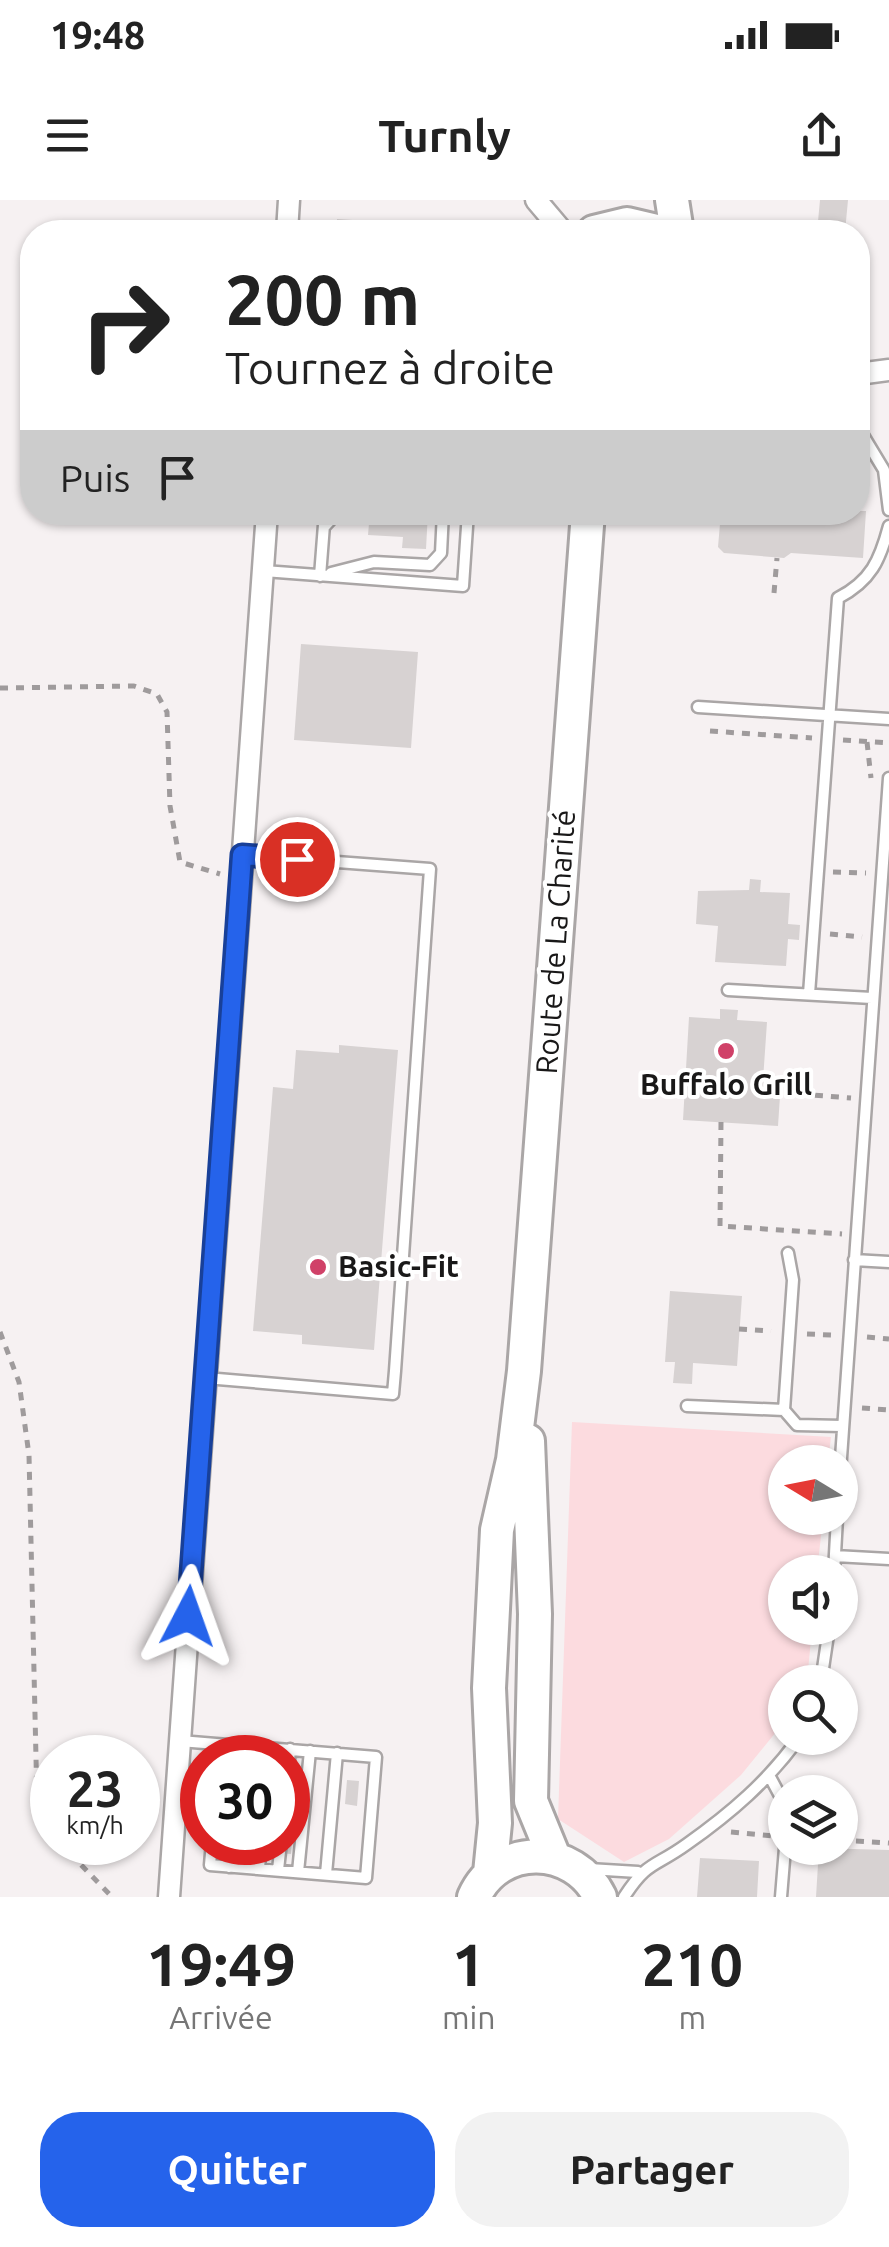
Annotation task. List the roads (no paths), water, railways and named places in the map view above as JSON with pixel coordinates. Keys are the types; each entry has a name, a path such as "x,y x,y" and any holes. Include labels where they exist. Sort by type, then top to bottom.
{"main road":[{"path":"605,220 622,200"},
{"name":"Route de La Charité","path":"476,1890 495,1823 490,1688 497,1530 513,1460 524,1371 587,525"},
{"name":"Route de La Charité","path":"524,1371 533,1526 531,1801 565,1862 600,1897"},
{"path":"476,1890 520,1858 565,1862"}],"street":[{"path":"536,200 553,220"},
{"path":"168,1897 266,525"}],"lane":[{"path":"870,447 884,470 889,510"},
{"path":"320,576 374,562 430,565 440,553 442,525"},
{"path":"263,571 462,586 467,525"},
{"path":"809,994 838,598 858,588 879,563 889,526"},
{"path":"320,576 324,527"},
{"path":"698,707 889,719"},
{"path":"841,1445 889,778"},
{"path":"204,1378 393,1394 394,1383 430,868 242,855"},
{"path":"874,972 889,973"},
{"path":"728,990 872,998"},
{"path":"788,1253 794,1280 784,1410 796,1425 842,1426"},
{"path":"854,1260 889,1262"},
{"path":"687,1406 784,1410"},
{"path":"858,1557 889,1558"},
{"path":"210,1865 366,1878 376,1756 310,1751"},
{"path":"326,1874 338,1754"},
{"path":"624,1897 638,1872 684,1846 768,1779"},
{"path":"565,1862 638,1872"},
{"path":"259,1865 259,1869"},
{"path":"278,1870 279,1865"},
{"path":"298,1872 299,1865"},
{"path":"781,1897 784,1865"}],"place":[{"name":"Buffalo Grill","path":"726,1051"},
{"name":"Basic-Fit","path":"318,1267"}]}
